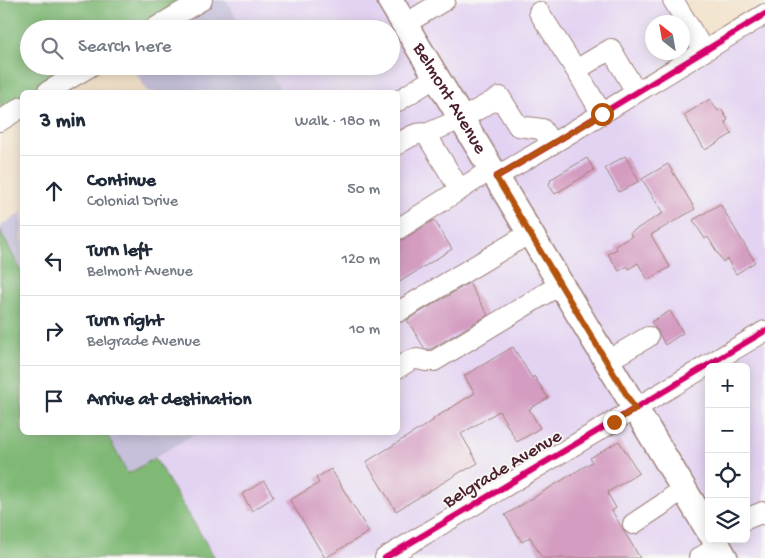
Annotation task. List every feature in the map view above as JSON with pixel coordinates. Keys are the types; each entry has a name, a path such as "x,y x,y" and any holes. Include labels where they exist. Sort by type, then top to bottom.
{"main road":[{"name":"Belmont Avenue","path":"390,0 683,488 713,547"}],"street":[{"path":"168,20 202,0"},
{"path":"405,24 445,0"},
{"path":"673,0 704,51"},
{"path":"539,12 602,114"},
{"path":"400,228 460,190 552,144 765,14"},
{"path":"576,70 611,49 636,92"},
{"path":"50,90 76,75"},
{"path":"400,100 436,77"},
{"path":"400,143 421,132 426,134 462,119 500,97 518,126 542,129 552,144"},
{"path":"0,121 20,108"},
{"path":"426,134 460,190"},
{"path":"400,311 530,233"},
{"path":"400,367 417,359 434,361 561,284"},
{"name":"Belgrade Avenue","path":"385,558 765,331"},
{"path":"607,361 648,337"},
{"path":"632,524 663,504 683,488"},
{"path":"750,517 763,512 765,515"}],"shaded area":[{"path":"202,0 226,0 238,20 168,20"},
{"path":"226,0 673,0 682,15 645,15 645,60 690,60 690,28 704,51 765,19 765,558 215,558 155,458 193,435 400,435 400,90 281,90 272,75 400,75 400,20 238,20"},
{"path":"138,75 272,75 281,90 147,90"},
{"path":"20,213 20,269 0,230 0,226"},
{"path":"107,435 193,435 128,474"}],"green space":[{"path":"0,0 202,0 168,20 20,20 20,75 76,75 50,90 20,90 20,108 0,121"},
{"path":"0,230 20,269 20,435 107,435 128,474 155,458 215,558 0,558"}],"building":[{"path":"710,99 718,111 721,109 728,120 725,122 732,134 705,150 684,115"},
{"path":"625,156 639,181 619,192 605,168"},
{"path":"587,158 594,170 555,194 549,185 551,179"},
{"path":"668,164 695,209 651,235 670,267 648,280 638,263 629,269 627,266 619,271 608,254 617,249 615,246 632,236 630,233 663,213 642,179"},
{"path":"720,204 755,262 736,274 727,259 723,262 708,237 705,239 693,220"},
{"path":"434,220 452,249 400,282 400,240"},
{"path":"469,283 488,315 431,349 425,349 407,320"},
{"path":"670,311 683,333 665,345 651,322"},
{"path":"513,347 532,378 534,376 548,398 529,409 540,428 517,442 499,411 461,434 478,463 396,511 366,462 475,393 464,376"},
{"path":"619,441 639,473 608,492 608,494 616,508 612,511 640,558 542,558 530,537 522,542 505,515 592,462 590,458"},
{"path":"331,469 369,532 325,558 290,500 319,483 316,478"},
{"path":"264,481 274,497 252,511 242,494"}],"cycle path":[{"path":"496,177 765,14"},
{"path":"385,558 765,331"}],"route":[{"path":"602,114 496,177 635,409 614,422"}]}
